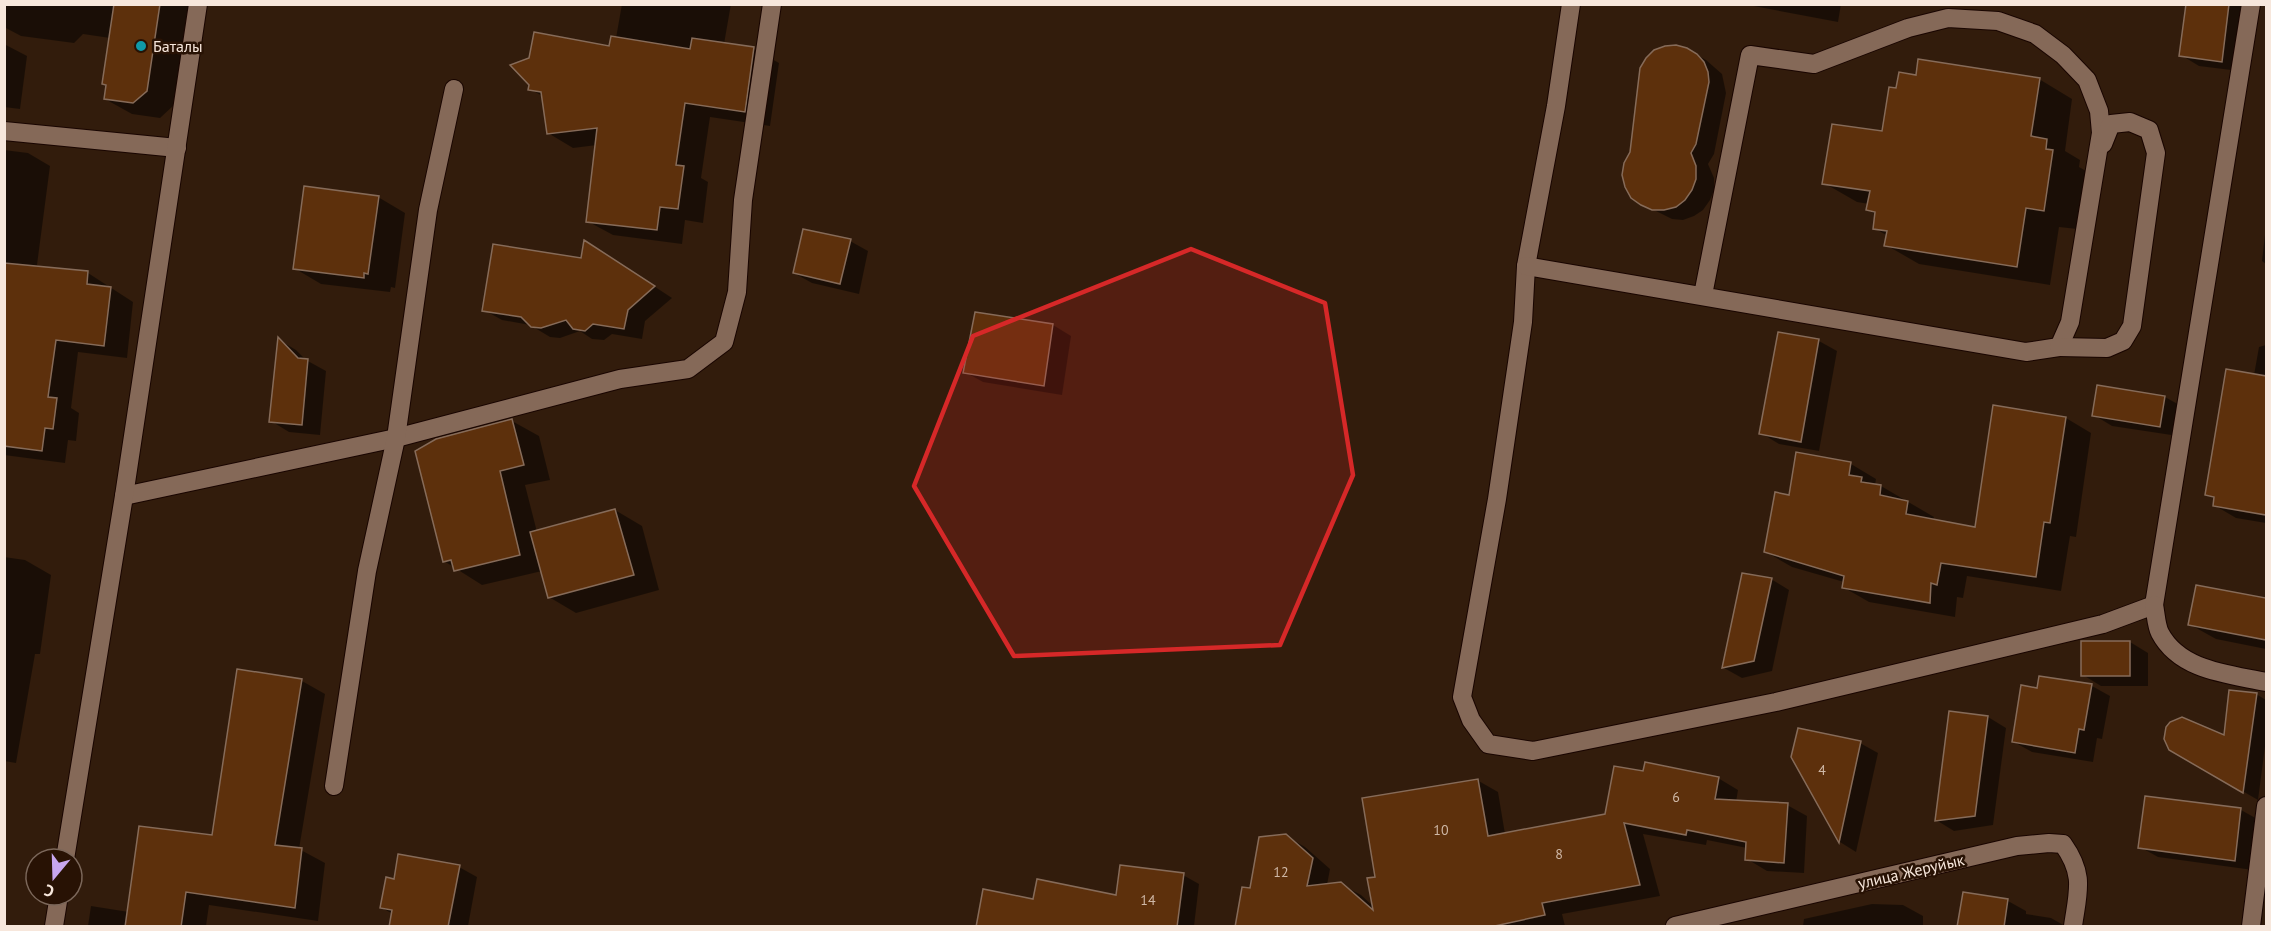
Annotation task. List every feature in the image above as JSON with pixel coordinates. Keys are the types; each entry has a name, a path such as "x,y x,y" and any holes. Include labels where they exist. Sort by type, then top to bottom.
{"street":[{"path":"67,847 124,496 198,4"},
{"path":"124,496 396,438 620,380 688,369 724,342 737,292 743,200 772,4"},
{"path":"1571,4 1555,117 1526,266 1523,322 1497,499 1462,697 1472,720 1488,744 1533,751 1776,702 2103,624 2154,605"},
{"path":"2251,4 2154,605 2159,632 2176,654 2200,667 2266,682"},
{"path":"1703,296 1750,55 1814,64 1908,28 1948,18 1998,21 2035,34 2063,55 2087,80 2099,111 2101,133 2070,322 2059,347"},
{"path":"334,786 367,571 396,438 428,210 454,89"},
{"path":"1526,266 2026,352 2059,347 2107,348 2123,341 2132,326 2156,153 2149,130 2130,122 2111,124 2098,153"},
{"path":"4,131 177,148"},
{"path":"2251,927 2266,806"},
{"name":"улица Жеруйык","path":"1675,927 2017,846 2049,843 2063,844 2074,859 2080,886 2073,927"},
{"path":"54,927 57,907"}],"highlighted area":[{"path":"1191,249 1325,303 1353,475 1280,645 1014,656 914,486 973,336"}],"building":[{"name":"Баталы","path":"114,4 160,4 147,91 133,103 104,99 106,85 102,84"},
{"path":"2186,4 2229,4 2222,62 2179,56"},
{"path":"534,32 609,46 611,36 690,49 692,38 754,47 745,112 685,103 676,165 684,166 678,209 660,207 657,230 586,222 597,128 547,134 541,92 528,90 529,85 510,65 529,58"},
{"path":"1676,45 1697,54 1704,62 1708,72 1709,82 1696,144 1691,153 1696,166 1696,179 1685,200 1676,207 1652,210 1631,198 1622,175 1624,163 1630,152 1640,68 1654,50"},
{"path":"1918,59 2040,78 2031,136 2047,139 2046,149 2053,150 2044,211 2026,208 2017,267 1884,246 1887,231 1873,229 1875,212 1866,210 1870,191 1822,184 1832,124 1882,131 1889,87 1896,88 1899,72 1916,75"},
{"path":"304,186 379,196 368,274 364,273 364,278 293,269"},
{"path":"803,229 851,239 840,284 793,273"},
{"path":"584,240 655,286 628,310 624,329 593,324 585,331 573,329 566,320 541,328 531,327 521,317 482,311 493,244 581,258"},
{"path":"4,263 88,271 87,284 111,287 104,346 56,340 48,397 57,398 53,429 45,428 42,451 4,446"},
{"path":"975,312 1053,324 1044,386 963,373"},
{"path":"1778,332 1819,339 1801,442 1759,434"},
{"path":"278,337 298,358 308,359 302,425 269,422"},
{"path":"2226,369 2266,376 2266,515 2213,506 2214,497 2205,495"},
{"path":"2097,385 2165,396 2160,427 2092,416"},
{"path":"1993,405 2066,417 2050,523 2044,522 2036,577 1941,563 1937,585 1931,583 1930,603 1842,588 1844,576 1764,552 1775,492 1789,495 1796,452 1851,462 1849,475 1862,477 1861,482 1881,485 1880,495 1908,501 1906,514 1975,527"},
{"path":"512,419 524,465 500,471 520,555 454,571 451,560 443,562 415,451 436,439"},
{"path":"615,509 634,575 548,598 530,532"},
{"path":"1742,573 1772,578 1754,661 1722,668"},
{"path":"2196,585 2266,598 2266,640 2188,625"},
{"path":"2081,641 2130,641 2130,676 2081,676"},
{"path":"237,669 302,679 275,845 302,848 295,908 186,892 181,927 125,927 139,826 212,835"},
{"path":"2039,676 2092,684 2084,730 2079,729 2075,753 2012,742 2021,685 2037,688"},
{"path":"2229,690 2257,693 2243,793 2169,750 2164,739 2166,727 2170,722 2182,717 2224,735"},
{"path":"1949,711 1988,716 1975,816 1935,821"},
{"path":"1798,728 1861,741 1839,843 1791,757"},
{"path":"1645,762 1719,777 1715,799 1788,803 1784,863 1745,860 1746,842 1687,830 1686,835 1624,823 1640,885 1542,903 1545,915 1490,927 1235,927 1242,887 1250,888 1259,837 1286,834 1313,858 1307,886 1341,882 1373,910 1367,878 1375,877 1362,798 1478,779 1488,836 1605,814 1614,766 1643,771"},
{"path":"2145,796 2241,808 2235,861 2138,848"},
{"path":"398,854 460,865 448,927 389,927 392,910 380,908 386,877 394,879"},
{"path":"1120,865 1184,873 1177,927 976,927 983,889 1033,899 1037,879 1116,895"},
{"path":"1963,892 2008,899 2004,927 1957,927"}],"place":[{"name":"Баталы","path":"141,46"}]}
